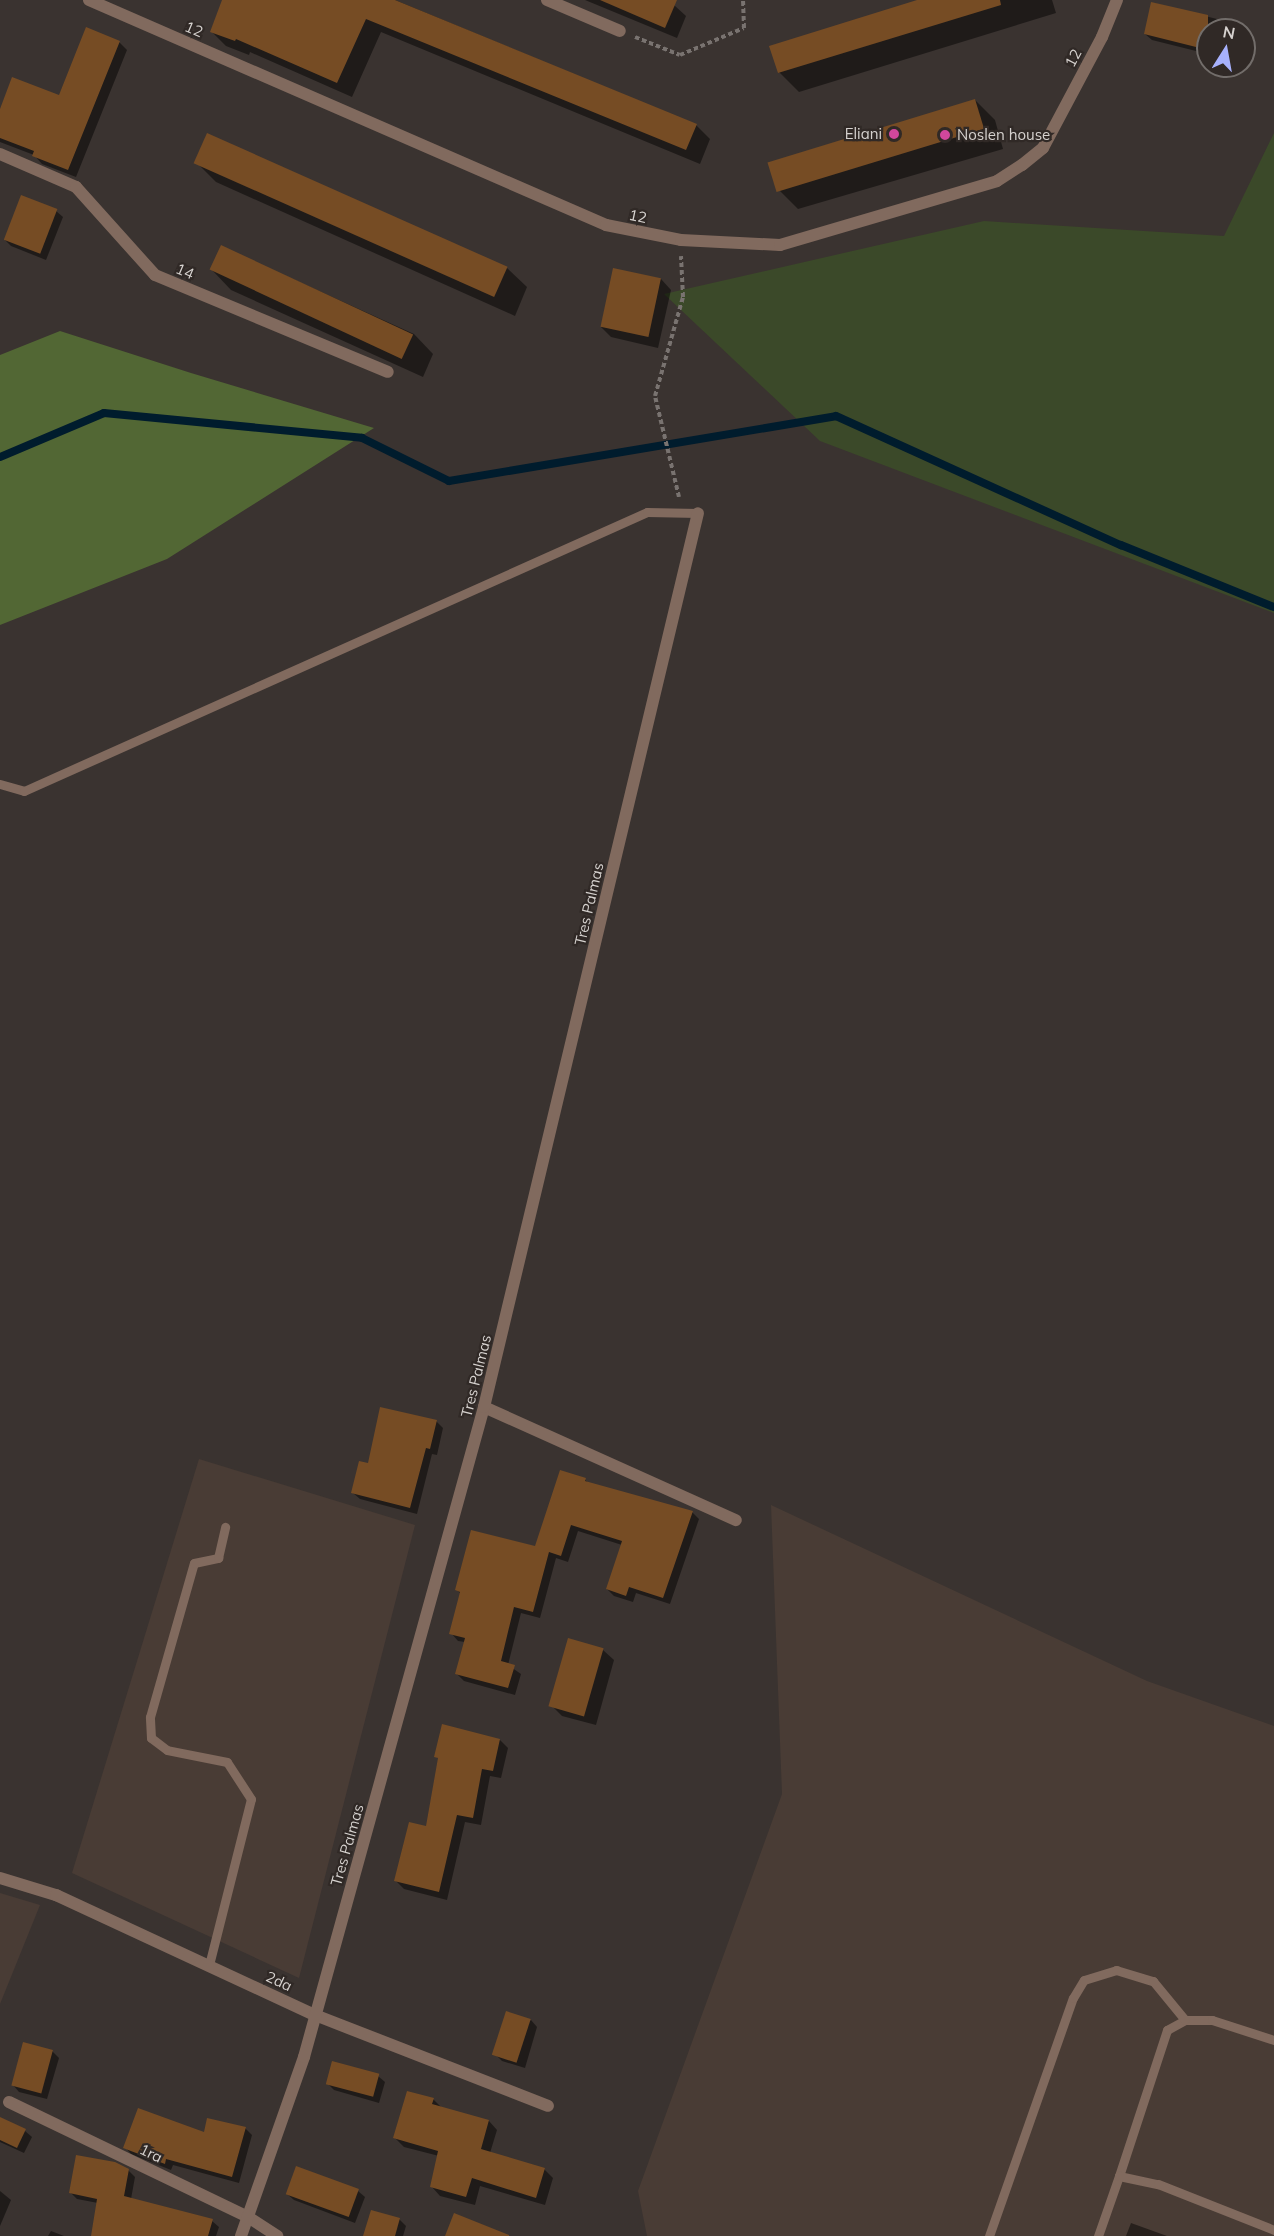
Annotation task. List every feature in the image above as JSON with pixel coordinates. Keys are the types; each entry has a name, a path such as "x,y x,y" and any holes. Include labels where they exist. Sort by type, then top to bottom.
{"street":[{"name":"12","path":"89,0 606,225 681,240 780,245 998,181 1043,148 1102,37 1117,0"},
{"path":"547,0 620,31"},
{"name":"14","path":"0,154 76,186 155,275 388,372"},
{"name":"Tres Palmas","path":"241,2236 304,2057 484,1407 698,513"},
{"path":"484,1407 736,1520"},
{"name":"2da","path":"0,1878 56,1895 315,2014 548,2106"},
{"name":"1ra","path":"9,2102 248,2217 277,2236"}],"lane":[{"path":"0,784 24,791 647,512 698,513"},
{"path":"209,1965 251,1799 227,1762 167,1750 152,1738 150,1717 194,1563 218,1558 225,1527"},
{"path":"989,2236 1073,1998 1084,1980 1116,1970 1153,1981 1185,2020"},
{"path":"1098,2236 1167,2030 1185,2020 1212,2020 1274,2040"},
{"path":"1119,2176 1158,2184 1274,2230"}],"path":[{"path":"620,31 680,55 744,28 742,0"},
{"path":"681,240 683,297 655,396 683,513"}],"shaded area":[{"path":"199,1459 415,1525 299,1978 72,1873"},
{"path":"771,1505 1147,1681 1274,1726 1274,2236 647,2236 638,2191 782,1794"},
{"path":"0,1893 40,1905 0,2004"}],"green space":[{"path":"1274,133 1274,613 820,441 664,294 984,221 1224,236"},
{"path":"60,331 374,428 167,559 0,625 0,355"}],"building":[{"path":"222,0 395,0 697,124 686,150 366,19 337,83 236,39 235,41 210,32"},
{"path":"600,0 677,0 665,28"},
{"path":"917,0 1000,0 1001,5 778,73 769,46"},
{"path":"1151,2 1208,15 1208,18 1196,18 1196,47 1144,34"},
{"path":"86,27 120,41 68,170 32,156 34,151 0,138 0,109 12,77 59,95"},
{"path":"975,99 984,129 777,192 767,162"},
{"path":"207,133 508,267 494,297 194,163"},
{"path":"21,195 57,209 40,254 4,240"},
{"path":"221,245 413,335 402,359 210,269"},
{"path":"613,268 661,278 648,337 601,327"},
{"path":"380,1407 437,1420 430,1449 426,1448 410,1508 351,1493 359,1461 368,1463"},
{"path":"560,1470 586,1478 585,1481 693,1511 663,1598 629,1587 626,1596 606,1589 622,1541 571,1525 561,1556 549,1552 533,1612 514,1607 501,1661 515,1665 508,1688 455,1674 465,1638 449,1634 460,1592 455,1590 471,1530 535,1546"},
{"path":"568,1638 604,1648 584,1716 548,1706"},
{"path":"442,1724 500,1739 493,1771 482,1769 473,1818 457,1815 439,1892 394,1881 409,1822 426,1826 438,1758 434,1757"},
{"path":"506,2011 531,2019 517,2063 492,2055"},
{"path":"23,2042 53,2050 41,2093 11,2085"},
{"path":"332,2061 379,2074 373,2097 326,2084"},
{"path":"407,2091 434,2098 432,2104 489,2120 481,2149 545,2168 536,2198 472,2178 466,2197 430,2187 438,2151 393,2138"},
{"path":"138,2108 204,2132 207,2118 246,2127 232,2177 166,2159 165,2164 123,2148"},
{"path":"0,2117 26,2129 17,2148 0,2140"},
{"path":"76,2155 115,2162 129,2169 124,2196 213,2219 208,2236 91,2236 97,2199 69,2193"},
{"path":"296,2166 359,2189 349,2217 286,2194"},
{"path":"371,2210 400,2218 395,2236 363,2236"},
{"path":"454,2213 509,2235 509,2236 445,2236"}],"waterway":[{"path":"0,457 104,413 362,438 449,481 836,416 1121,545 1274,607"}],"place":[{"name":"Eliani","path":"894,134"},
{"name":"Noslen house","path":"945,135"}]}
